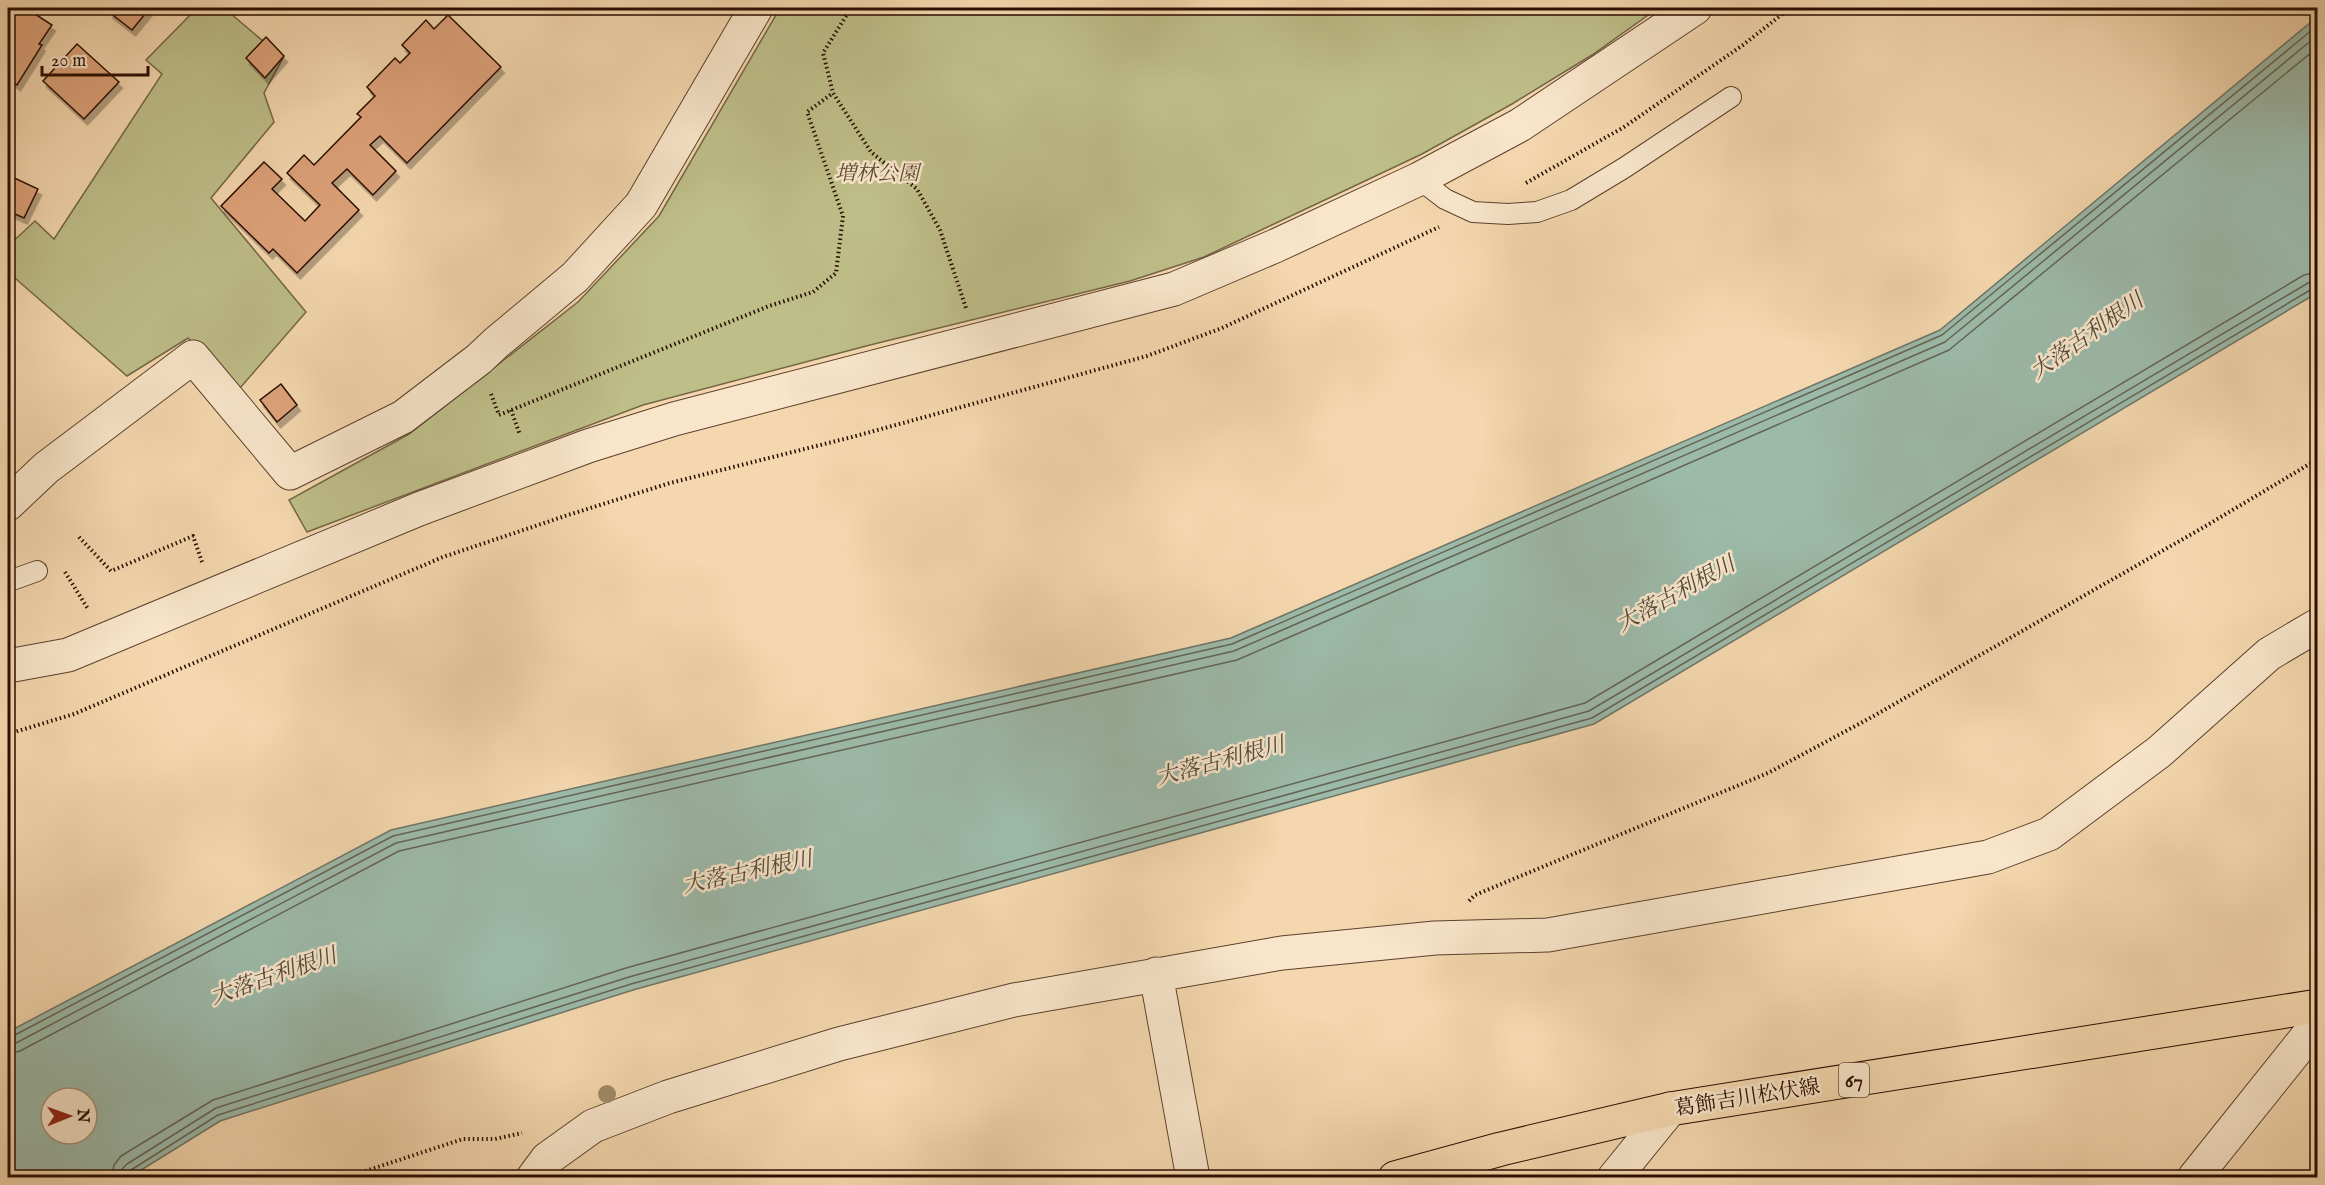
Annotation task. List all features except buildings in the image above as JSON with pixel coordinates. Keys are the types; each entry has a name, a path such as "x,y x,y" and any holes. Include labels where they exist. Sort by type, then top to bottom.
{"main road":[{"name":"葛飾吉川松伏線","path":"1395,1178 1501,1149 1670,1109 2318,1006"}],"street":[{"path":"8,504 46,468 193,357 290,473 403,417 479,359 575,277 641,205 756,8"},
{"path":"8,666 68,655 419,509 588,446 674,418 1174,289 1275,246 1419,179 1520,125 1695,8"},
{"path":"533,1178 547,1159 593,1126 668,1096 839,1044 1014,1000 1282,953 1435,938 1548,934 1988,857 2049,834 2159,752 2269,654 2318,625"},
{"path":"1156,974 1193,1178"},
{"path":"2194,1178 2318,1023"},
{"path":"1614,1178 1670,1109"}],"lane":[{"path":"1419,179 1445,199 1473,212 1508,214 1537,212 1570,200 1624,168 1731,97"},
{"path":"8,577 15,579 37,571"}],"path":[{"path":"851,8 823,53 833,93 871,152 917,189 940,230 977,340"},
{"path":"1525,184 1624,127 1743,45 1790,8"},
{"path":"479,359 499,415 769,306 813,292 836,273 843,216 807,112 833,93"},
{"path":"8,734 74,714 443,557 532,527 670,483 852,437 1147,356 1222,328 1473,212"},
{"path":"1435,938 1455,913 1475,895 1768,773 1870,718 2204,527 2318,459"},
{"path":"79,537 111,571 194,536 203,565"},
{"path":"62,566 87,606 100,642"},
{"path":"344,1178 463,1138 495,1139 527,1132"}],"green space":[{"path":"197,8 224,8 283,58 264,93 274,122 211,198 306,312 240,388 188,338 127,376 8,272 8,246 35,221 54,239 162,74 146,60"},
{"name":"増林公園","path":"780,8 1658,8 1592,55 1512,104 1422,154 1204,257 1130,281 870,345 643,405 307,532 289,500 409,434 578,302 659,216"}],"water":[{"name":"大落古利根川","path":"2317,17 2317,293 1594,724 633,990 220,1121 130,1177 8,1177 8,1032 391,830 1231,638 1940,330"}]}
